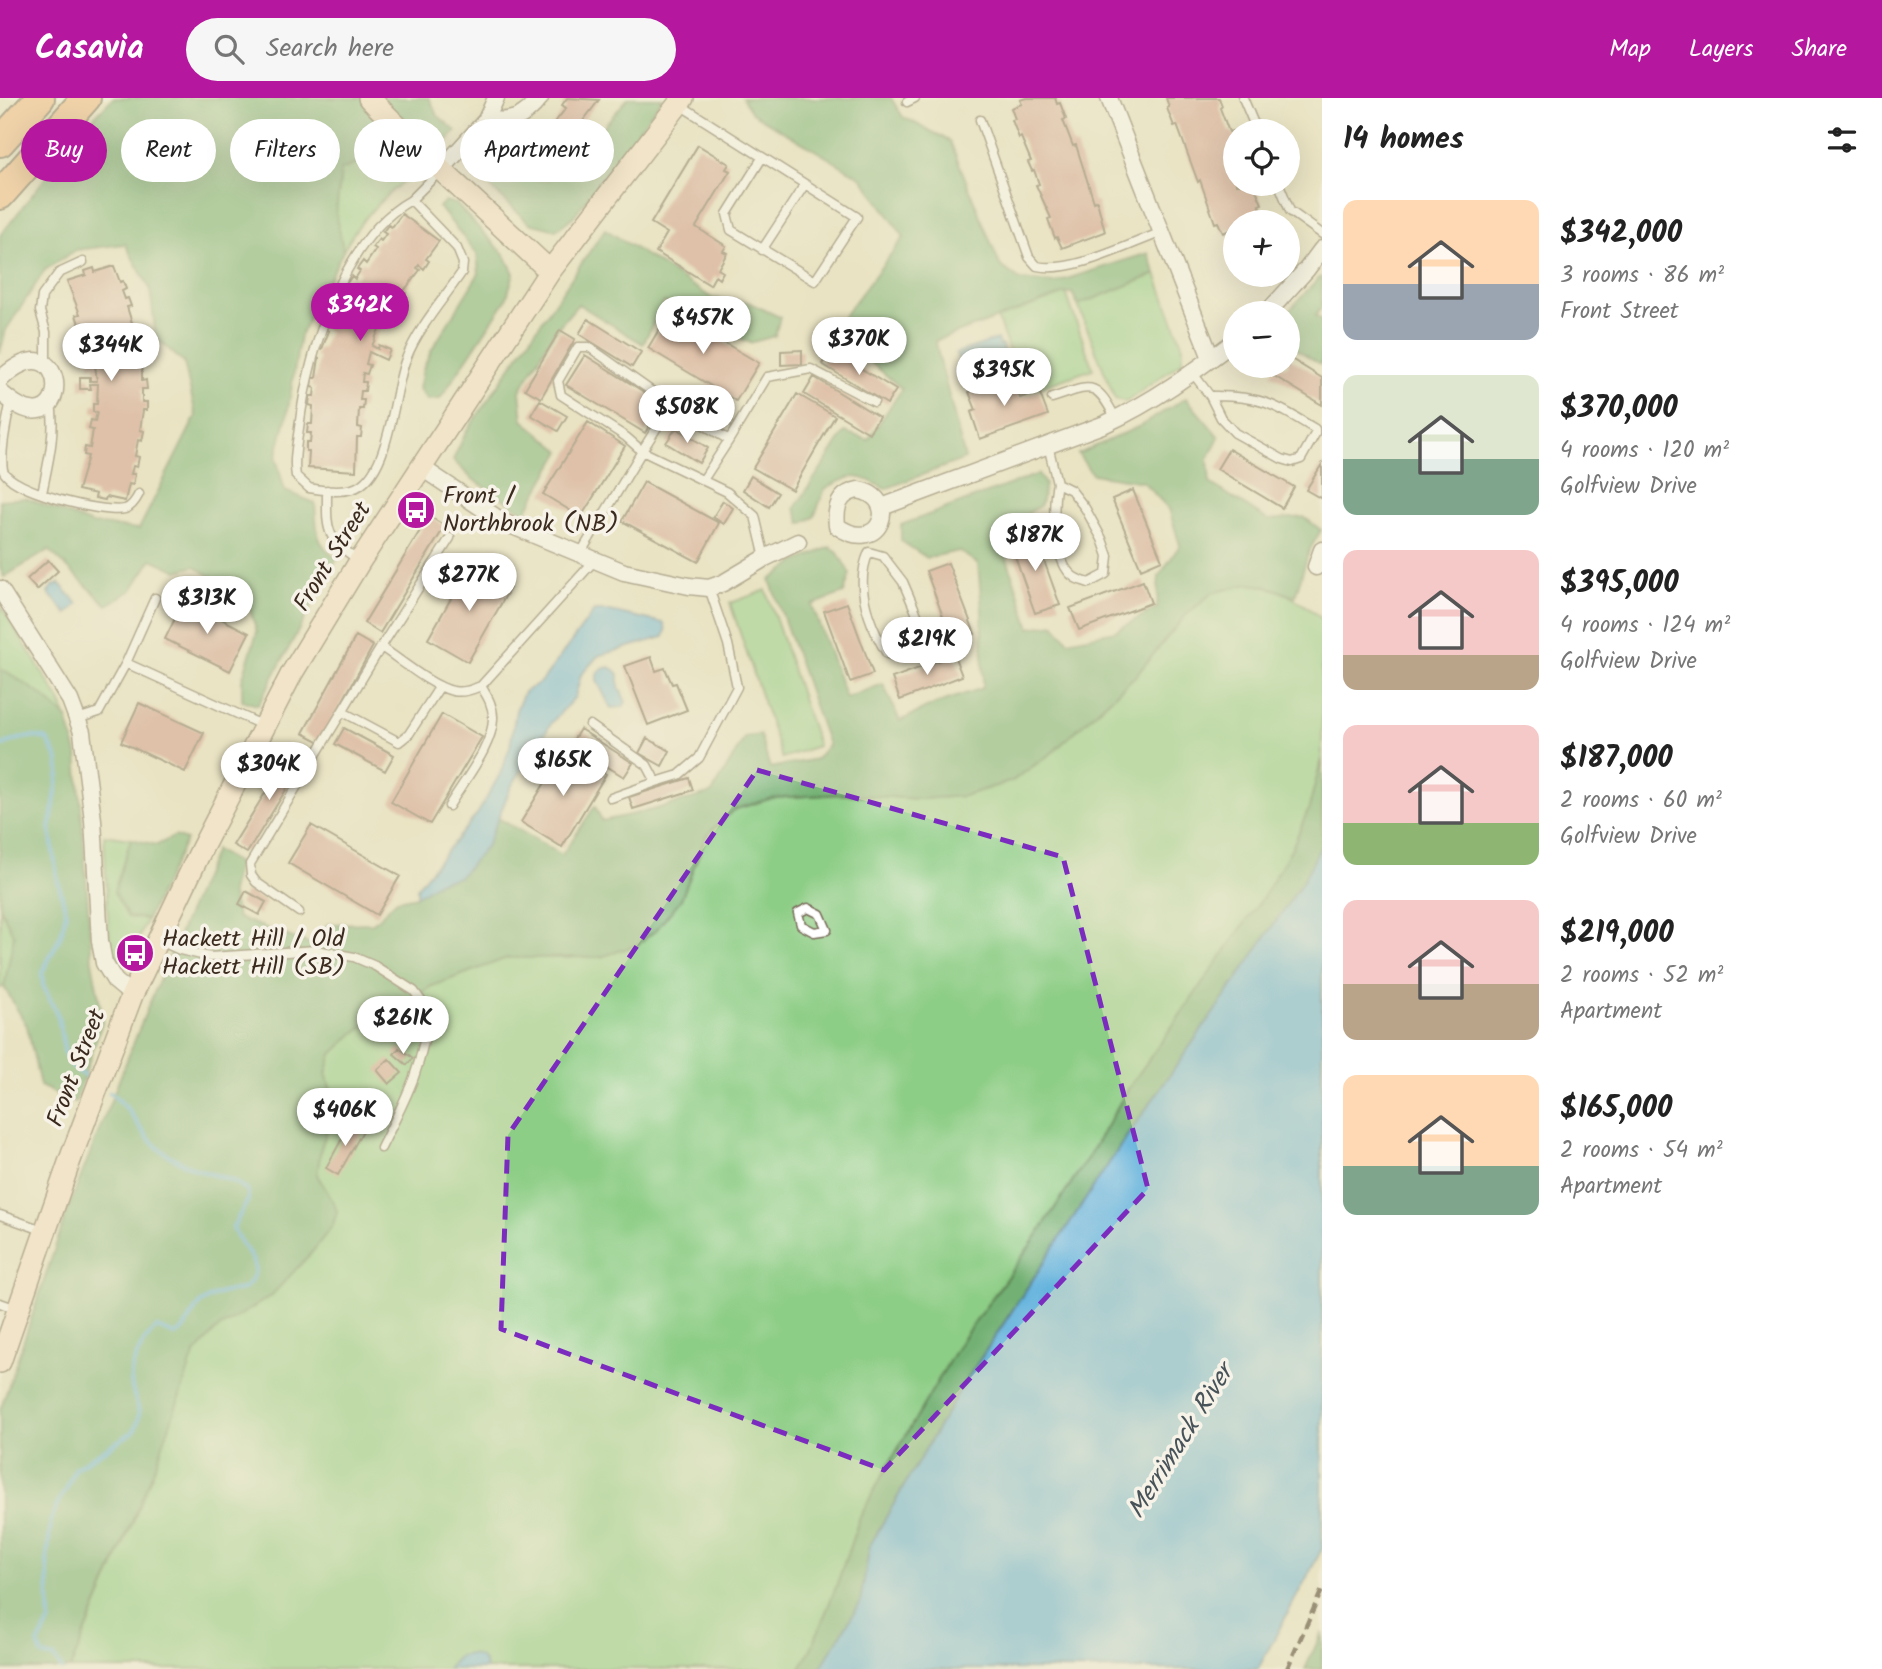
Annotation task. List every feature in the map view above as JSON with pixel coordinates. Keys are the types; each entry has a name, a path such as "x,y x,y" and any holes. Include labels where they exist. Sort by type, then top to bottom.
{"highway":[{"path":"0,142 40,98"},
{"path":"0,195 86,98"}],"main road":[{"path":"369,98 390,119"},
{"name":"Front Street","path":"1,1357 9,1306 45,1231 132,995 292,673 360,561 550,271 680,101"},
{"path":"446,175 550,271"}],"street":[{"path":"486,119 496,98"},
{"path":"514,119 529,112 540,98"},
{"path":"1109,98 1211,358"},
{"path":"446,164 460,149"},
{"path":"1279,301 1320,254"},
{"path":"881,507 1116,419 1147,403 1223,349"},
{"path":"0,380 15,366 32,360 46,364 54,374 55,392 51,403 39,410 22,407 5,396"},
{"path":"422,468 503,522 624,572 709,588 798,542"},
{"path":"859,490 873,495 881,507 881,522 867,544 837,526 836,508 844,495 859,490"},
{"path":"1316,567 1322,550"},
{"path":"0,589 70,700 82,733 89,779 100,942 104,963 115,981 132,995"}],"lane":[{"path":"1243,98 1252,119"},
{"path":"680,101 762,158 857,217 815,282 731,230 727,214 762,158"},
{"path":"980,120 1029,257 1037,266 1059,268 1075,264 1160,233"},
{"path":"411,200 457,248 463,263 462,272 413,343 406,358 386,444 369,478 352,489 309,488 296,476 295,456 303,388 322,323 356,254 383,219 411,200 429,182"},
{"path":"762,250 805,184"},
{"path":"1284,196 1290,211 1322,234"},
{"path":"46,364 46,332 40,311 42,296 59,273 83,262"},
{"path":"729,440 671,405 589,347 578,347 558,382 561,395 626,436 642,451 727,492 755,516 765,558"},
{"path":"703,480 767,377 811,369 874,402"},
{"path":"1192,372 1210,396 1221,418 1235,433 1282,459 1292,462 1301,459 1315,434 1315,429 1256,399 1210,396"},
{"path":"1052,398 1090,387 1103,395 1116,419"},
{"path":"5,396 1,457 3,473 12,481 42,493 103,510 126,509 135,502 139,494"},
{"path":"42,493 53,440 51,403"},
{"path":"381,647 440,686 467,692 481,687 587,558 642,451 671,405"},
{"path":"1048,445 1057,483 1053,500 1054,525 1060,551 1072,576 1089,583 1106,574 1108,556 1085,508 1071,490 1057,483"},
{"path":"327,490 327,517 332,540 360,561"},
{"path":"299,912 256,882 251,875 250,864 450,538"},
{"path":"867,544 883,556 902,582 924,631 922,647 904,658 887,654 877,638 866,606 863,566 867,544"},
{"path":"611,798 679,775 699,758 737,687 728,644 709,588"},
{"path":"77,719 99,712 126,663 155,598"},
{"path":"126,663 264,726"},
{"path":"343,712 399,742 409,734 440,686"},
{"path":"449,806 491,733 491,702 481,687"},
{"path":"590,725 647,765 656,782"},
{"path":"159,940 180,950 210,957 316,950 354,957 375,966 414,991 428,1010 427,1034 416,1077 381,1148"},
{"path":"0,1215 45,1231"}],"highlighted area":[{"path":"757,770 1063,857 1148,1189 884,1470 501,1329 508,1135"}],"green space":[{"path":"113,98 429,98 442,119 354,119 354,165 341,170 340,179 340,119 230,119 230,182 340,182 336,213 343,251 300,336 287,416 276,458 285,491 315,503 320,541 337,559 258,705 242,701 242,680 257,632 247,601 195,566 178,571 152,559 131,591 107,605 49,550 4,577 0,568 0,500 26,498 92,524 139,529 196,416 184,363 156,338 150,289 125,244 76,250 45,270 6,330 0,353 0,236 42,182 107,182 107,119 92,119"},
{"path":"628,98 663,98 614,163 614,119 610,119"},
{"path":"742,98 891,98 903,117 950,141 1000,265 1020,280 1054,283 1148,253 1156,274 1078,305 1072,293 1066,293 935,341 965,459 885,489 861,478 842,480 825,489 814,517 801,524 795,508 845,432 868,440 902,389 833,330 904,237 862,178 752,113"},
{"path":"446,123 456,131 446,143"},
{"path":"354,165 354,182 403,182 373,209 343,251 336,213 341,170"},
{"path":"485,182 599,182 573,217 556,230 529,223"},
{"path":"445,201 456,204 505,255 514,273 506,300 440,399 427,400 419,389 423,369 431,351 479,273 477,254 439,207"},
{"path":"605,229 712,298 748,302 780,317 775,336 750,343 664,302 643,344 578,304 555,331 520,391 523,420 561,451 525,513 471,478 453,460 466,432"},
{"path":"1156,274 1183,347 1182,362 1126,402 1115,399 1078,305"},
{"path":"1322,277 1322,307 1315,316 1322,320 1322,365 1300,351 1298,301"},
{"path":"1066,293 1093,369 1024,393 997,317"},
{"path":"1186,398 1219,437 1208,459 1210,483 1268,520 1304,517 1321,530 1309,551 1295,597 1267,586 1248,584 1212,593 1185,616 1137,674 1053,752 1012,781 963,796 922,799 842,794 772,798 733,810 706,836 681,899 656,930 637,945 601,957 507,958 432,986 354,1033 332,1054 326,1073 335,1106 321,1148 317,1175 337,1212 333,1225 271,1296 216,1330 194,1355 156,1465 70,1669 0,1669 0,1411 67,1212 147,1009 215,850 238,863 231,892 238,918 310,944 328,924 373,923 397,900 417,896 440,881 459,877 486,847 498,818 562,855 595,806 602,821 712,793 745,737 760,735 770,768 816,759 828,745 770,580 796,562 830,547 838,553 850,574 844,593 812,605 846,698 883,684 900,721 935,704 983,688 982,610 978,564 959,551 927,558 901,541 901,525 1038,474 1045,484 1041,505 1012,524 1000,537 1030,628 1054,624 1068,641 1115,631 1157,608 1159,576 1180,545 1169,509 1143,482 1092,474 1078,454 1140,426"},
{"path":"1248,584 1288,595 1322,619 1322,757 1309,808 1293,846 1264,897 1128,1089 1091,1153 1034,1240 961,1341 860,1517 836,1587 812,1647 800,1669 70,1669 136,1515 193,1355 216,1330 271,1296 334,1203 317,1175 321,1148 335,1106 326,1073 332,1054 354,1033 432,986 507,958 571,958 656,930 681,899 706,836 733,810 772,798 842,794 922,799 963,796 1012,781 1053,752 1137,674 1185,616 1212,593"},
{"path":"766,590 818,746 782,758 730,603"},
{"path":"0,605 59,699 67,718 43,696 0,670"},
{"path":"0,670 43,696 67,718 77,753 92,961 103,1020 75,1103 40,1086 27,1026 4,987 14,936 0,907"},
{"path":"1322,757 1322,844 1303,881 1123,1142 958,1393 870,1545 860,1603 820,1669 800,1669 812,1647 836,1587 860,1517 882,1476 961,1341 1034,1240 1091,1153 1128,1089 1264,896 1293,846 1309,808"},
{"path":"104,835 131,839 114,892 128,917 147,919 127,964 113,956 109,941"},
{"path":"175,836 186,840 147,919 128,917 114,892 131,839 157,845"},
{"path":"0,907 14,936 4,987 0,988"},
{"path":"1322,1632 1322,1669 1305,1669"}],"water":[{"path":"997,339 999,345 1002,345 1005,360 964,375 956,353"},
{"path":"59,583 78,604 67,614 48,593 53,585"},
{"path":"594,611 610,611 664,623 664,637 598,656 581,675 575,697 552,722 511,787 486,847 459,877 440,881 417,896 417,887 478,813 500,774 510,747 516,710 524,692 542,681"},
{"path":"609,667 619,674 619,687 626,702 623,707 611,708 597,681 597,674"},
{"name":"Merrimack River","path":"1322,844 1322,1549 1258,1669 820,1669 860,1603 870,1545 958,1393 1123,1142 1303,881"},
{"path":"470,1654 481,1658 486,1669 447,1669 459,1656"}],"building":[{"path":"567,98 599,100 585,119 557,119 566,108 562,105"},
{"path":"1055,98 1057,104 1060,103 1066,119 1063,120 1073,146 1076,145 1094,202 1097,201 1105,232 1062,248 1057,237 1055,238 1048,219 1051,218 1036,185 1039,184 1028,162 1031,161 1012,120 1015,119 1011,108 1022,104 1020,100"},
{"path":"1166,98 1219,98 1224,119 1223,196 1259,196 1261,210 1223,210 1223,233 1218,222 1215,223 1177,125 1174,126 1167,108"},
{"path":"698,145 729,164 726,169 730,171 696,227 726,246 723,251 727,253 718,269 723,272 719,279 715,276 710,285 656,252 667,233 651,223"},
{"path":"402,214 439,241 426,259 429,261 424,269 419,265 417,268 420,270 404,291 406,293 393,305 396,307 391,315 388,313 382,320 386,321 383,330 379,329 372,346 378,349 379,345 390,350 386,360 369,352 366,364 370,365 367,374 363,373 365,391 361,391 360,400 364,400 363,409 359,409 358,427 362,428 361,437 357,437 356,471 308,468 309,451 306,451 306,442 310,442 311,433 307,433 308,424 312,424 313,406 309,405 310,396 314,396 312,378 316,378 319,358 315,357 319,348 322,349 329,331 325,330 328,321 332,323 336,313 332,311 335,302 339,303 350,287 346,284 352,276 355,279 360,271 357,269 363,261 366,264 376,249 373,247 386,234 383,232 388,225 392,227"},
{"path":"114,266 126,289 122,291 131,306 127,307 133,326 137,325 140,333 136,334 141,353 145,352 146,362 142,362 142,381 146,380 147,389 142,389 142,402 147,402 147,410 143,410 140,430 144,431 142,441 138,440 135,456 139,457 137,467 133,466 131,474 135,474 133,485 129,484 125,501 95,498 96,494 78,490 88,456 84,455 85,447 90,448 93,430 89,429 91,420 95,421 97,412 93,412 93,404 97,404 98,384 90,384 91,389 80,389 80,377 90,377 90,381 97,381 95,365 90,365 90,357 95,356 92,347 88,349 85,340 89,339 83,323 79,324 76,315 80,314 67,281 86,275 85,271 94,268 95,272"},
{"path":"670,311 759,363 736,401 648,348"},
{"path":"588,319 641,352 632,367 579,334"},
{"path":"560,330 575,339 541,398 525,389"},
{"path":"802,350 802,364 781,365 781,351"},
{"path":"831,350 896,390 887,404 822,364"},
{"path":"585,355 663,404 645,433 566,385"},
{"path":"1300,364 1322,378 1322,405 1278,378 1300,378"},
{"path":"1012,376 1020,398 1039,391 1048,415 980,439 971,412 976,410 969,392"},
{"path":"814,377 879,417 869,433 804,394"},
{"path":"797,394 835,416 792,490 753,468"},
{"path":"540,400 567,416 558,431 531,415"},
{"path":"588,422 625,446 581,517 543,494"},
{"path":"676,428 708,448 699,463 666,443"},
{"path":"1229,449 1294,487 1282,508 1217,469"},
{"path":"1322,464 1322,499 1306,490"},
{"path":"751,476 778,493 769,507 743,490"},
{"path":"644,482 719,523 698,562 622,521"},
{"path":"1133,490 1162,560 1141,569 1112,499"},
{"path":"723,501 733,508 724,524 713,517"},
{"path":"429,516 445,526 380,633 364,623"},
{"path":"1034,533 1060,605 1035,613 1010,542"},
{"path":"48,560 58,571 37,590 27,579"},
{"path":"948,563 975,634 953,643 926,571"},
{"path":"470,565 510,588 468,662 428,639"},
{"path":"1143,581 1151,603 1079,630 1070,608"},
{"path":"184,600 249,633 230,671 165,639"},
{"path":"847,603 873,674 850,682 824,611"},
{"path":"356,636 373,646 320,742 303,733"},
{"path":"954,655 962,676 900,700 892,678"},
{"path":"651,657 656,671 665,668 672,684 676,683 687,710 648,725 625,666"},
{"path":"139,703 204,733 185,772 121,742"},
{"path":"442,714 482,737 430,824 391,802"},
{"path":"344,728 394,755 385,771 335,744"},
{"path":"580,729 633,763 624,777 571,744"},
{"path":"647,738 670,751 662,766 639,753"},
{"path":"565,750 606,774 562,847 521,822"},
{"path":"291,751 305,759 247,853 233,845"},
{"path":"689,778 693,790 633,809 629,797"},
{"path":"311,825 400,876 377,915 288,863"},
{"path":"246,891 266,902 259,915 239,904"},
{"path":"399,1048 413,1058 407,1065 394,1054"},
{"path":"389,1059 402,1073 389,1084 377,1070"},
{"path":"351,1122 364,1129 338,1175 326,1168"}],"waterway":[{"path":"0,746 23,738 47,739 58,760 59,773 50,829 57,877 66,912 61,935 42,973 43,985 58,1016 65,1054 71,1066 87,1078"},
{"path":"62,1669 54,1658 42,1655 38,1644 50,1621 47,1558 51,1520 59,1500 75,1468 133,1432 139,1412 132,1388 131,1372 149,1335 157,1328 175,1335 179,1333 203,1302 222,1293 244,1289 255,1272 251,1258 233,1227 248,1200 248,1191 235,1182 196,1169 163,1152 150,1140 125,1106 110,1093"}],"railway":[{"path":"1287,1669 1322,1590"}],"place":[{"name":"Front / Northbrook (NB)","path":"416,510"},
{"name":"Hackett Hill / Old Hackett Hill (SB)","path":"135,953"}]}
